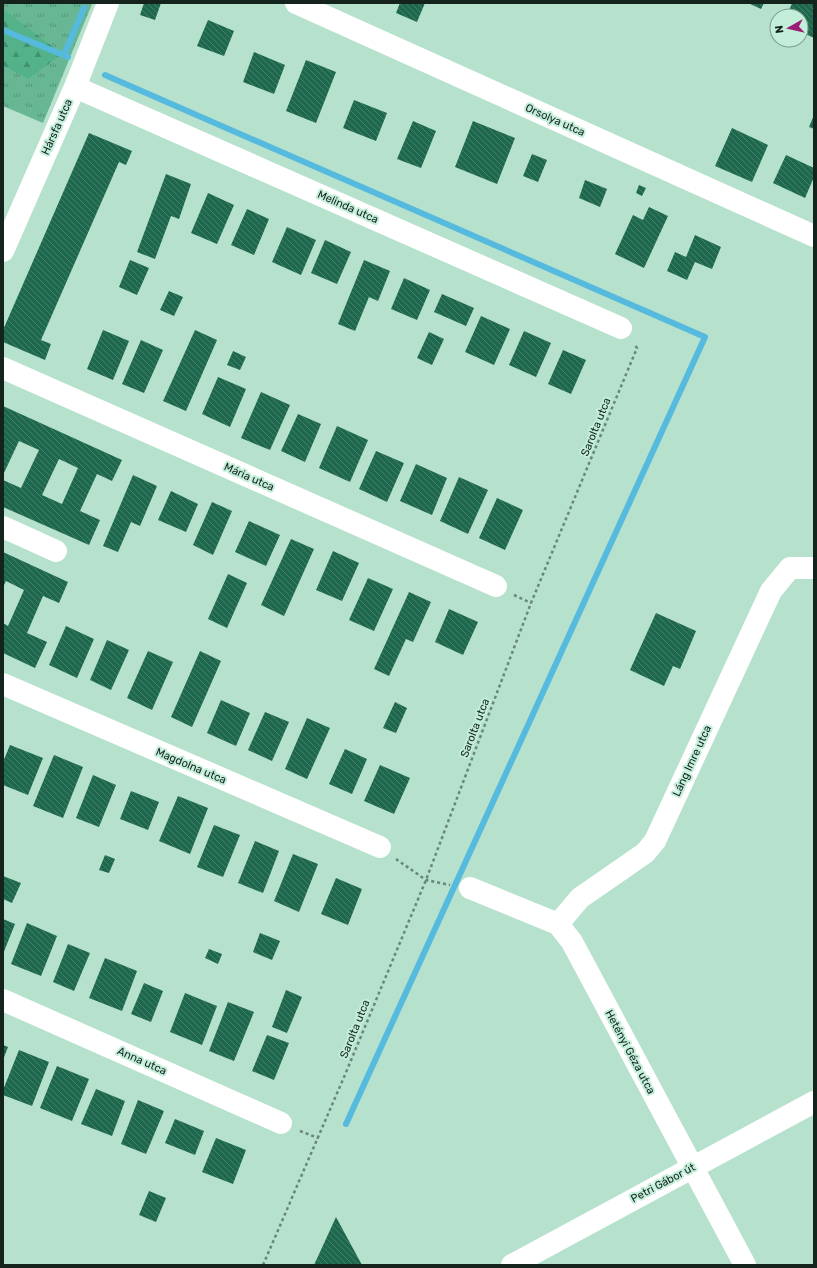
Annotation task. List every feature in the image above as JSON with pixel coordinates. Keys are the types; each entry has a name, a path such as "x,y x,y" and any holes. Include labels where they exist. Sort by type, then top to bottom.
{"street":[{"name":"Hársfa utca","path":"3,251 75,87 108,3"},
{"name":"Orsolya utca","path":"296,3 814,236"},
{"name":"Melinda utca","path":"75,87 621,328"},
{"name":"Mária utca","path":"3,368 496,586"},
{"path":"3,527 56,551"},
{"name":"Láng Imre utca","path":"558,924 580,898 645,853 655,841 770,591 790,568 814,568"},
{"name":"Magdolna utca","path":"3,684 380,847"},
{"name":"Hetényi Géza utca","path":"470,888 558,924 572,942 745,1265"},
{"name":"Anna utca","path":"3,1000 281,1123"},
{"name":"Petri Gábor út","path":"512,1265 814,1102"}],"path":[{"name":"Sarolta utca","path":"263,1265 426,880 532,603 637,348 621,328"},
{"path":"380,847 426,880"}],"green space":[{"path":"3,3 92,4 43,123 3,106"},
{"path":"3,9 62,54 28,79 3,65"}],"building":[{"path":"144,3 161,3 155,20 140,15"},
{"path":"400,3 425,3 417,22 396,13"},
{"path":"748,3 764,3 761,9"},
{"path":"792,3 814,3 814,38 809,36 809,8 790,8"},
{"path":"208,20 234,31 224,56 197,46"},
{"path":"254,52 285,65 274,94 243,82"},
{"path":"306,60 336,72 316,123 286,111"},
{"path":"354,100 387,113 376,141 343,128"},
{"path":"814,115 814,129 809,127"},
{"path":"413,121 436,131 421,168 397,159"},
{"path":"473,121 515,138 497,184 455,167"},
{"path":"732,128 768,145 752,182 715,166"},
{"path":"89,133 132,151 126,165 119,162 41,340 51,344 45,360 3,342 3,330"},
{"path":"532,154 547,160 538,182 523,176"},
{"path":"786,155 814,168 814,177 805,198 773,183"},
{"path":"166,174 191,184 179,219 171,216 155,259 137,252"},
{"path":"585,180 607,189 600,207 579,198"},
{"path":"639,185 646,188 642,196 636,193"},
{"path":"208,193 234,205 217,244 191,233"},
{"path":"649,207 668,216 644,268 615,254 633,215 643,220"},
{"path":"247,209 269,219 254,255 231,245"},
{"path":"287,227 316,240 301,275 272,262"},
{"path":"695,235 721,247 712,269 695,262 687,280 667,271 675,252 686,257"},
{"path":"325,240 351,252 337,284 311,273"},
{"path":"130,260 149,268 137,295 119,287"},
{"path":"364,260 390,271 378,301 369,297 355,331 338,324"},
{"path":"404,278 430,290 417,320 391,309"},
{"path":"169,291 183,297 174,316 160,310"},
{"path":"442,294 474,308 466,326 434,312"},
{"path":"481,316 510,329 494,365 465,352"},
{"path":"103,330 129,341 113,380 87,369"},
{"path":"195,330 217,340 186,411 163,401"},
{"path":"524,331 551,343 536,377 509,365"},
{"path":"429,332 444,339 432,365 417,358"},
{"path":"141,340 163,350 144,393 122,384"},
{"path":"563,350 586,360 571,394 548,384"},
{"path":"233,351 246,357 240,370 227,365"},
{"path":"218,377 246,389 230,427 202,414"},
{"path":"261,392 290,405 270,450 241,438"},
{"path":"3,406 122,460 112,481 97,474 80,511 100,520 89,545 3,507 3,480 21,488 39,450 19,441 3,475","holes":["59,459 78,468 62,504 42,495"]},
{"path":"298,414 321,424 305,462 281,451"},
{"path":"337,426 368,440 350,482 319,468"},
{"path":"376,451 404,463 387,502 359,489"},
{"path":"416,464 447,478 432,515 400,501"},
{"path":"133,475 157,486 140,526 131,522 118,552 103,546"},
{"path":"459,477 488,490 468,534 440,521"},
{"path":"171,491 198,504 186,532 158,520"},
{"path":"497,498 523,510 505,550 479,538"},
{"path":"212,502 232,511 213,555 193,545"},
{"path":"249,521 280,535 266,566 235,552"},
{"path":"291,539 314,549 284,616 261,605"},
{"path":"333,551 359,563 342,601 316,590"},
{"path":"3,552 68,582 59,603 43,596 27,633 47,642 35,668 3,653 3,623 8,626 24,590 6,581 3,587"},
{"path":"228,574 247,583 227,628 208,619"},
{"path":"368,578 393,589 374,631 349,620"},
{"path":"409,592 431,602 413,642 406,639 389,676 374,669"},
{"path":"449,609 478,622 463,655 435,642"},
{"path":"656,613 696,631 680,669 673,666 664,686 630,670"},
{"path":"66,626 94,639 77,678 49,665"},
{"path":"107,640 129,650 111,690 90,680"},
{"path":"148,651 173,662 152,710 127,698"},
{"path":"200,651 221,661 192,727 171,717"},
{"path":"221,700 250,713 236,746 207,733"},
{"path":"395,702 407,708 396,733 383,728"},
{"path":"265,712 289,722 272,761 248,750"},
{"path":"307,718 330,728 307,779 285,769"},
{"path":"10,745 43,758 28,795 3,785 3,762"},
{"path":"345,749 367,759 352,794 329,784"},
{"path":"54,755 83,767 63,818 33,806"},
{"path":"380,765 410,778 394,814 364,801"},
{"path":"93,775 116,785 99,827 76,818"},
{"path":"131,791 159,802 148,830 120,819"},
{"path":"178,796 208,808 190,854 159,841"},
{"path":"214,825 240,835 223,877 197,867"},
{"path":"255,841 279,851 263,893 238,883"},
{"path":"293,854 318,864 299,912 274,901"},
{"path":"105,855 115,859 109,873 99,870"},
{"path":"3,876 21,883 12,903 3,899"},
{"path":"336,878 362,889 348,925 321,914"},
{"path":"3,919 15,924 3,954"},
{"path":"27,923 57,936 41,976 11,964"},
{"path":"260,933 280,941 272,960 253,952"},
{"path":"68,944 90,953 74,991 53,982"},
{"path":"209,949 222,954 218,964 205,958"},
{"path":"105,958 137,971 122,1011 89,998"},
{"path":"144,983 163,991 151,1022 131,1014"},
{"path":"286,990 302,997 287,1033 272,1027"},
{"path":"185,993 217,1006 202,1045 170,1032"},
{"path":"228,1002 254,1012 234,1061 209,1051"},
{"path":"267,1035 289,1043 274,1080 252,1071"},
{"path":"3,1045 8,1047 3,1060"},
{"path":"19,1050 49,1062 32,1106 3,1095 3,1090"},
{"path":"57,1066 89,1079 72,1121 40,1108"},
{"path":"96,1089 125,1101 112,1136 81,1124"},
{"path":"138,1100 164,1111 146,1154 121,1144"},
{"path":"175,1119 204,1131 195,1155 165,1143"},
{"path":"216,1138 246,1150 233,1184 202,1172"},
{"path":"149,1191 166,1198 156,1222 139,1215"},
{"path":"336,1217 362,1265 314,1265"}],"waterway":[{"path":"64,55 84,8"},
{"path":"3,30 68,57"},
{"path":"105,75 705,337 346,1124"}]}
